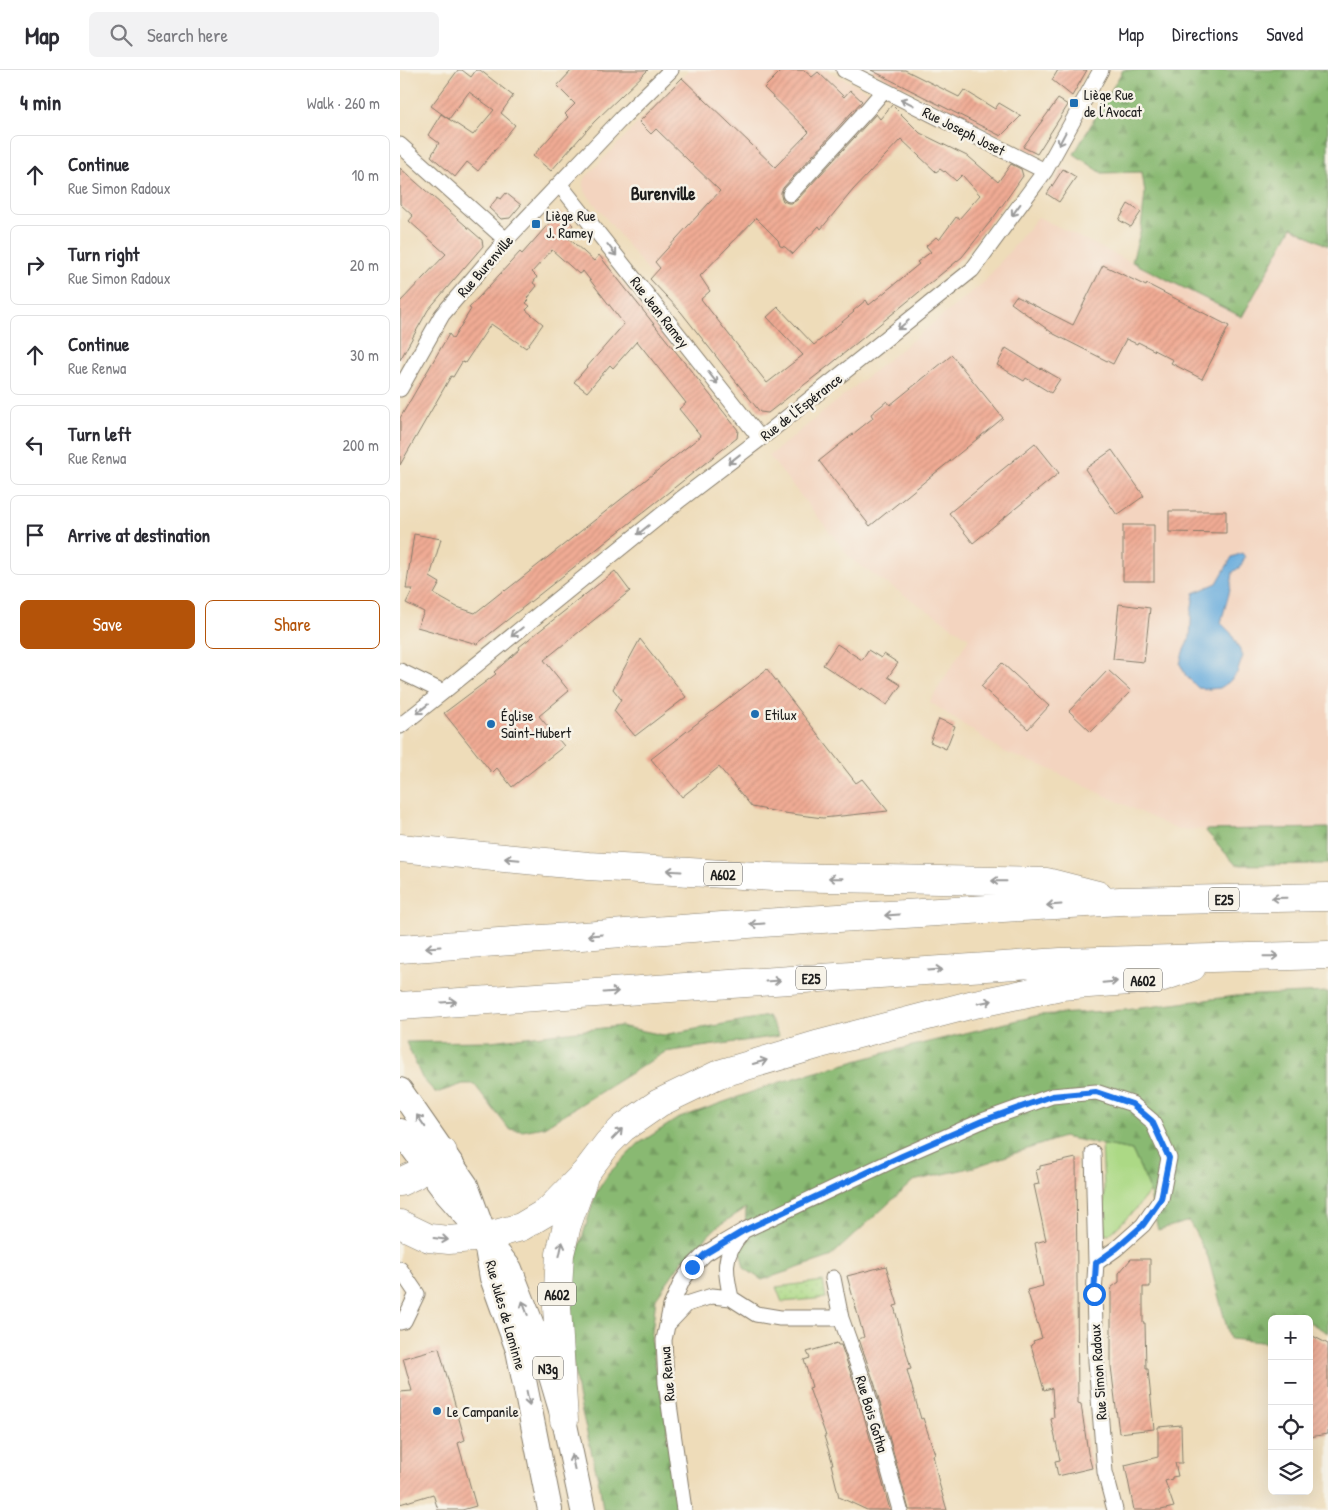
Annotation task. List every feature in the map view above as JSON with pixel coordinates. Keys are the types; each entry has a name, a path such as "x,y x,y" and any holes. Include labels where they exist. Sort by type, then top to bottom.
{"highway":[{"name":"A602","path":"400,848 588,866 773,877 1047,882 1120,901"},
{"name":"E25","path":"400,949 796,921 1120,901 1328,897"},
{"name":"E25","path":"400,1006 1061,962 1328,955"},
{"name":"A602","path":"400,1224 429,1238 449,1240 485,1237 521,1227 548,1211 586,1172 608,1143 623,1128 659,1103 719,1074 820,1044 970,1005 1061,986 1156,978 1222,957"},
{"path":"400,1182 409,1179 435,1159"},
{"name":"A602","path":"564,1420 557,1307 560,1254 567,1225 586,1172"}],"main road":[{"name":"Rue Jules de Laminne","path":"400,1090 435,1159 457,1190 485,1237 510,1269 548,1366 564,1420 584,1510"},
{"name":"Rue Jules de Laminne","path":"400,1131 435,1159"},
{"name":"Rue Jules de Laminne","path":"485,1237 492,1278 518,1350 550,1510"}],"street":[{"name":"Rue Burenville","path":"400,389 442,315 506,240 623,117 671,70"},
{"name":"Rue Joseph Joset","path":"844,70 1045,171"},
{"name":"Rue de l'Espérance","path":"400,726 612,555 972,270 1045,171 1101,70"},
{"path":"790,194 884,90"},
{"path":"400,145 506,240"},
{"name":"Rue Jean Ramey","path":"560,185 760,438"},
{"path":"400,670 443,692"},
{"name":"Rue Renwa","path":"684,1510 664,1361 664,1340 667,1326 676,1292 692,1267 705,1254 745,1230 902,1156 982,1121 1052,1096 1096,1092 1132,1104 1152,1121 1169,1158 1161,1199 1143,1225 1117,1248 1096,1263"},
{"name":"Rue Simon Radoux","path":"1093,1153 1096,1361 1105,1472 1115,1510"},
{"path":"731,1298 726,1276 727,1259 732,1245 745,1230"},
{"path":"400,1269 417,1294 404,1321 400,1322"},
{"name":"Rue Bois Gotha","path":"833,1278 841,1318 866,1388 900,1510"},
{"path":"667,1326 687,1304 712,1296 731,1298 756,1314 780,1318 841,1318"}],"shaded area":[{"path":"689,70 826,70 872,93 791,188 760,220 755,219 692,288 694,295 679,310 586,193 583,185 585,178"},
{"path":"1038,217 1242,316 1292,226 1328,246 1328,828 1178,830 1045,767 1004,752 930,702 969,638 853,561 769,456 984,282"}],"green space":[{"path":"1123,70 1328,70 1328,246 1292,227 1242,317 1132,262 1141,229 1145,193 1142,172 1102,173 1074,154"},
{"path":"1328,828 1328,864 1236,865 1205,830"},
{"path":"1328,992 1328,1333 1313,1324 1313,1315 1298,1315 1291,1311 1288,1315 1268,1315 1268,1343 1230,1339 1208,1257 1189,1221 1158,1230 1148,1185 1132,1150 1063,1137 974,1167 913,1181 830,1257 762,1280 744,1268 738,1241 745,1230 746,1208 718,1226 682,1261 656,1298 651,1341 667,1426 677,1510 603,1510 600,1488 578,1395 568,1329 571,1274 596,1193 609,1173 638,1144 677,1119 777,1083 892,1051 1039,1015 1125,1010 1236,996"},
{"path":"768,1016 779,1036 665,1052 544,1127 522,1131 509,1129 474,1084 463,1084 436,1093 422,1078 406,1042 491,1041 620,1026 663,1035"},
{"path":"1102,1144 1132,1150 1150,1191 1134,1211 1109,1235 1104,1234"},
{"path":"823,1281 826,1298 782,1302 776,1287"}],"water":[{"path":"1242,553 1245,557 1240,567 1233,572 1221,623 1231,633 1243,656 1237,673 1229,682 1220,688 1198,688 1186,676 1180,664 1190,637 1194,593 1217,583 1232,557"}],"building":[{"path":"458,70 462,70 471,77 476,70 480,70 513,96 501,113 515,125 478,171 467,162 455,177 431,156 439,143 428,135 441,114 473,135 494,110 469,92 449,119 431,106"},
{"path":"572,70 648,70 594,122 551,171 533,156 568,117 565,114 575,104 557,86"},
{"path":"782,70 804,70 812,77 818,72 844,97 850,90 862,101 783,188 781,196 783,201 788,203 797,200 876,114 880,119 892,105 920,133 969,157 998,182 1011,164 1021,169 1023,176 962,257 768,413 760,412 681,312 650,279 660,268 655,262 720,191 656,129 651,134 639,122 682,78 775,167 809,132 764,88","holes":["901,139 936,172 940,169 945,171 956,181 962,175 980,195 959,219 956,217 939,240 936,237 926,246 931,252 917,262 919,264 869,305 866,300 814,345 778,307 767,317 803,355 767,383 701,299 710,291 700,276 756,218 778,240 780,246 785,247 793,254 819,226 821,229 853,190"]},
{"path":"871,70 905,70 959,97 964,90 995,109 999,103 1021,116 1001,136"},
{"path":"1058,70 1087,70 1072,96 1052,80"},
{"path":"1058,99 1068,105 1037,154 1023,147"},
{"path":"400,168 482,240 483,246 428,310 400,360 400,302 446,254 409,221 413,216 400,204"},
{"path":"1063,169 1076,177 1059,202 1047,194"},
{"path":"506,193 521,205 510,218 501,219 489,208 498,197 501,199"},
{"path":"1128,204 1141,212 1131,227 1119,220"},
{"path":"559,212 573,225 565,235 594,261 599,255 738,430 737,438 477,644 417,627 424,612 406,603 413,589 406,589 414,534 441,539 430,577 440,583 434,594 457,607 475,613 701,436 679,409 686,403 637,341 613,368 610,365 587,392 574,382 624,324 583,271 579,274 552,250 532,272 537,277 533,283 537,286 527,298 529,300 526,303 530,306 526,310 543,324 526,348 491,324 465,363 462,362 453,377 451,376 400,465 400,418 449,334 453,339 471,309 469,308 520,252 522,254"},
{"path":"1103,265 1146,286 1147,284 1229,326 1202,379 1171,363 1173,360 1138,342 1137,344 1126,339 1113,364 1054,334 1011,303 1016,296 1073,325"},
{"path":"1006,348 1060,379 1051,393 1026,378 1024,381 997,365"},
{"path":"952,355 1003,418 870,526 819,461 873,418 871,414 887,401 890,405"},
{"path":"1035,443 1059,473 973,543 949,513"},
{"path":"1112,450 1144,496 1117,515 1085,469"},
{"path":"1169,511 1226,511 1226,533 1169,532"},
{"path":"1123,525 1154,525 1154,581 1123,581"},
{"path":"615,571 630,591 544,660 569,691 539,716 564,746 512,787 497,768 492,773 444,713 496,674 494,672 520,649 519,647"},
{"path":"1119,604 1150,608 1144,662 1113,659"},
{"path":"640,639 686,697 635,736 614,711 621,699 613,689"},
{"path":"837,644 862,660 868,650 881,658 884,654 898,663 888,677 901,685 887,705 823,665"},
{"path":"1002,663 1049,706 1028,729 981,686"},
{"name":"Etilux","path":"767,669 856,783 862,779 888,811 823,818 752,807 719,767 682,797 651,759"},
{"path":"1108,670 1131,691 1091,732 1069,711"},
{"path":"939,719 955,726 946,749 930,742"},
{"path":"1076,1158 1078,1403 1081,1404 1092,1468 1058,1476 1055,1461 1060,1460 1051,1419 1054,1418 1052,1388 1044,1390 1031,1345 1034,1343 1033,1341 1042,1338 1027,1290 1043,1286 1035,1243 1046,1240 1034,1185 1039,1184 1036,1170 1040,1169 1040,1166"},
{"path":"1131,1259 1150,1259 1150,1287 1143,1287 1143,1323 1145,1323 1146,1369 1148,1369 1154,1429 1119,1433 1111,1366 1111,1292 1112,1287 1119,1282 1119,1273"},
{"path":"886,1266 898,1305 894,1306 911,1369 907,1370 921,1419 923,1418 935,1454 933,1455 939,1483 947,1510 909,1510 875,1385 859,1339 864,1337 847,1276"},
{"path":"1313,1336 1328,1344 1328,1434 1313,1436"},
{"path":"837,1343 841,1345 857,1391 890,1510 867,1510 839,1497 831,1464 833,1464 824,1436 826,1436 809,1388 812,1387 804,1360 810,1358 807,1352"},
{"name":"Le Campanile","path":"439,1348 465,1440 458,1443 476,1506 462,1510 438,1510 433,1494 400,1504 400,1392 412,1391 403,1358"},
{"path":"1181,1425 1182,1463 1175,1463 1178,1476 1165,1481 1174,1507 1161,1510 1134,1510 1125,1465 1158,1457 1158,1427"}],"place":[{"name":"Liège Rue de l'Avocat","path":"1074,103"},
{"name":"Liège Rue J. Ramey","path":"536,224"},
{"name":"Etilux","path":"755,714"},
{"name":"Église Saint-Hubert","path":"491,724"},
{"name":"Le Campanile","path":"437,1411"}],"district":[{"name":"Burenville","path":"663,193"}],"route":[{"path":"692,1267 705,1254 745,1230 902,1156 982,1121 1052,1096 1096,1092 1132,1104 1152,1121 1169,1158 1161,1199 1143,1225 1117,1248 1096,1263 1094,1294"}]}
